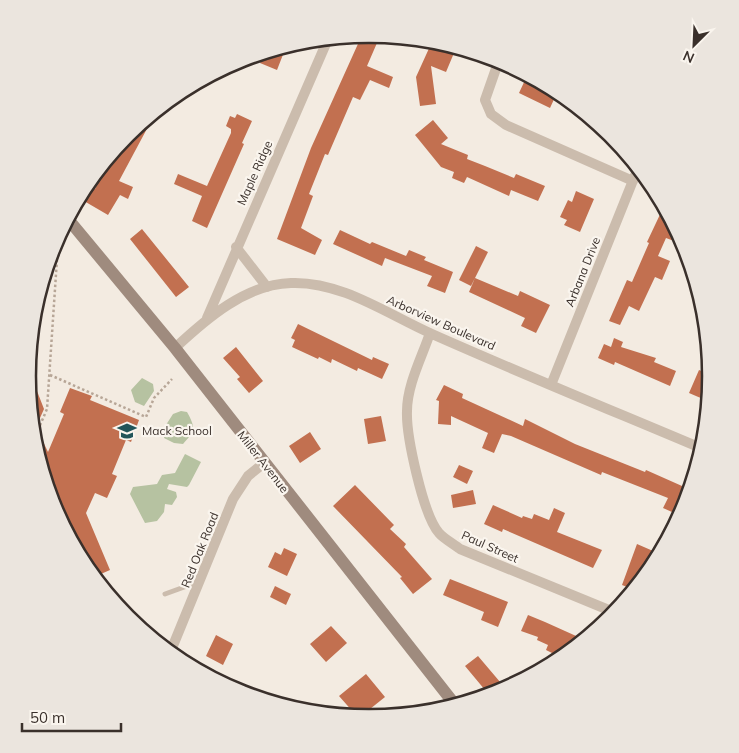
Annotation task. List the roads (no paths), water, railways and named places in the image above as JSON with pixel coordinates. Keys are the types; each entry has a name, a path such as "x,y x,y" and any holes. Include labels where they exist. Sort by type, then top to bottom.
{"main road":[{"name":"Miller Avenue","path":"73,225 175,348 264,464 451,699"}],"street":[{"name":"Maple Ridge","path":"206,318 325,46"},
{"path":"496,69 485,100 490,114 506,125 632,181"},
{"name":"Arbana Drive","path":"551,385 635,175"},
{"path":"236,247 268,287"},
{"name":"Arborview Boulevard","path":"175,348 206,318 248,294 268,287 290,283 314,284 338,290 430,333 695,446"},
{"name":"Paul Street","path":"430,333 412,386 407,410 410,439 425,505 438,533 460,549 607,609"},
{"name":"Red Oak Road","path":"173,646 240,486 248,476 264,464"}],"lane":[{"path":"165,594 200,582"}],"place":[{"name":"Mack School","path":"127,431"}]}
